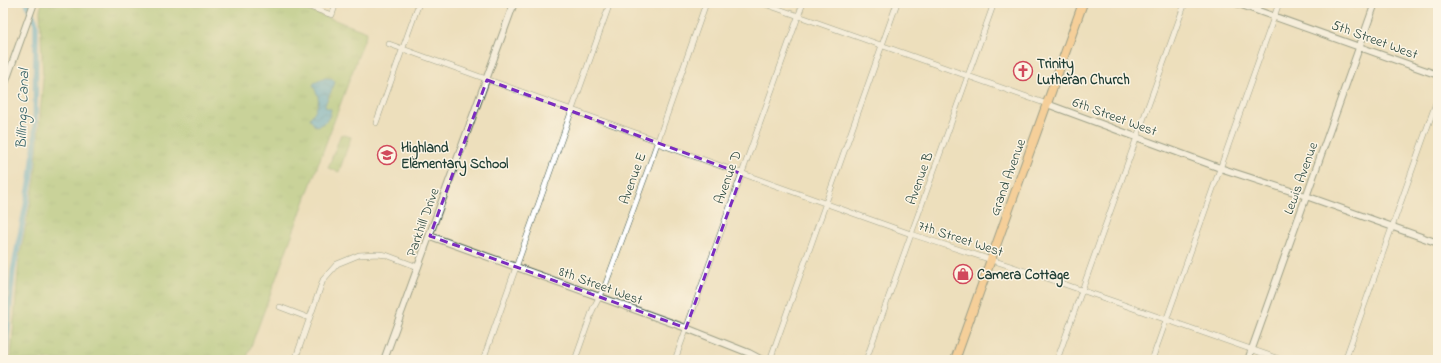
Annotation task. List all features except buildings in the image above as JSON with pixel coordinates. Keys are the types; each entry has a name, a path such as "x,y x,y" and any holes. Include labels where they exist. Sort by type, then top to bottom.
{"main road":[{"name":"Grand Avenue","path":"955,360 1083,3"}],"street":[{"path":"298,3 332,15 336,3"},
{"path":"376,123 419,3"},
{"name":"Parkhill Drive","path":"384,360 514,3"},
{"path":"483,360 610,3"},
{"name":"Avenue E","path":"575,360 593,309 605,286 658,142 706,3"},
{"name":"6th Street West","path":"762,3 1137,136 1220,168 1306,196 1438,243"},
{"name":"Avenue D","path":"674,360 803,3"},
{"path":"770,360 883,46 897,3"},
{"name":"Avenue B","path":"866,360 994,3"},
{"path":"1057,360 1185,3"},
{"name":"5th Street West","path":"1236,3 1438,74"},
{"path":"1152,360 1279,3"},
{"name":"Lewis Avenue","path":"1248,360 1375,3"},
{"path":"3,89 6,72 34,4"},
{"name":"7th Street West","path":"389,44 572,109 825,204 1166,319 1282,360"},
{"path":"1345,360 1438,97"},
{"name":"8th Street West","path":"430,236 686,328 749,353 762,360"},
{"path":"295,360 323,280 337,264 359,255 378,254 386,255 418,267"},
{"path":"280,307 310,318"}],"highlighted area":[{"path":"487,80 742,174 686,328 430,236"}],"green space":[{"path":"42,3 289,3 367,32 246,360 3,360 3,358 11,358 19,260 35,180 43,78 40,10"},
{"path":"341,134 351,137 339,172 328,168"}],"water":[{"path":"325,78 331,78 335,82 325,105 325,107 331,109 329,118 318,126 314,125 310,118 316,109 318,102 313,86 314,83"}],"waterway":[{"name":"Billings Canal","path":"5,360 13,271 31,179 35,141 36,23 27,3"}],"place":[{"name":"Trinity Lutheran Church","path":"1023,71"},
{"name":"Highland Elementary School","path":"387,155"},
{"name":"Camera Cottage","path":"963,274"}]}
